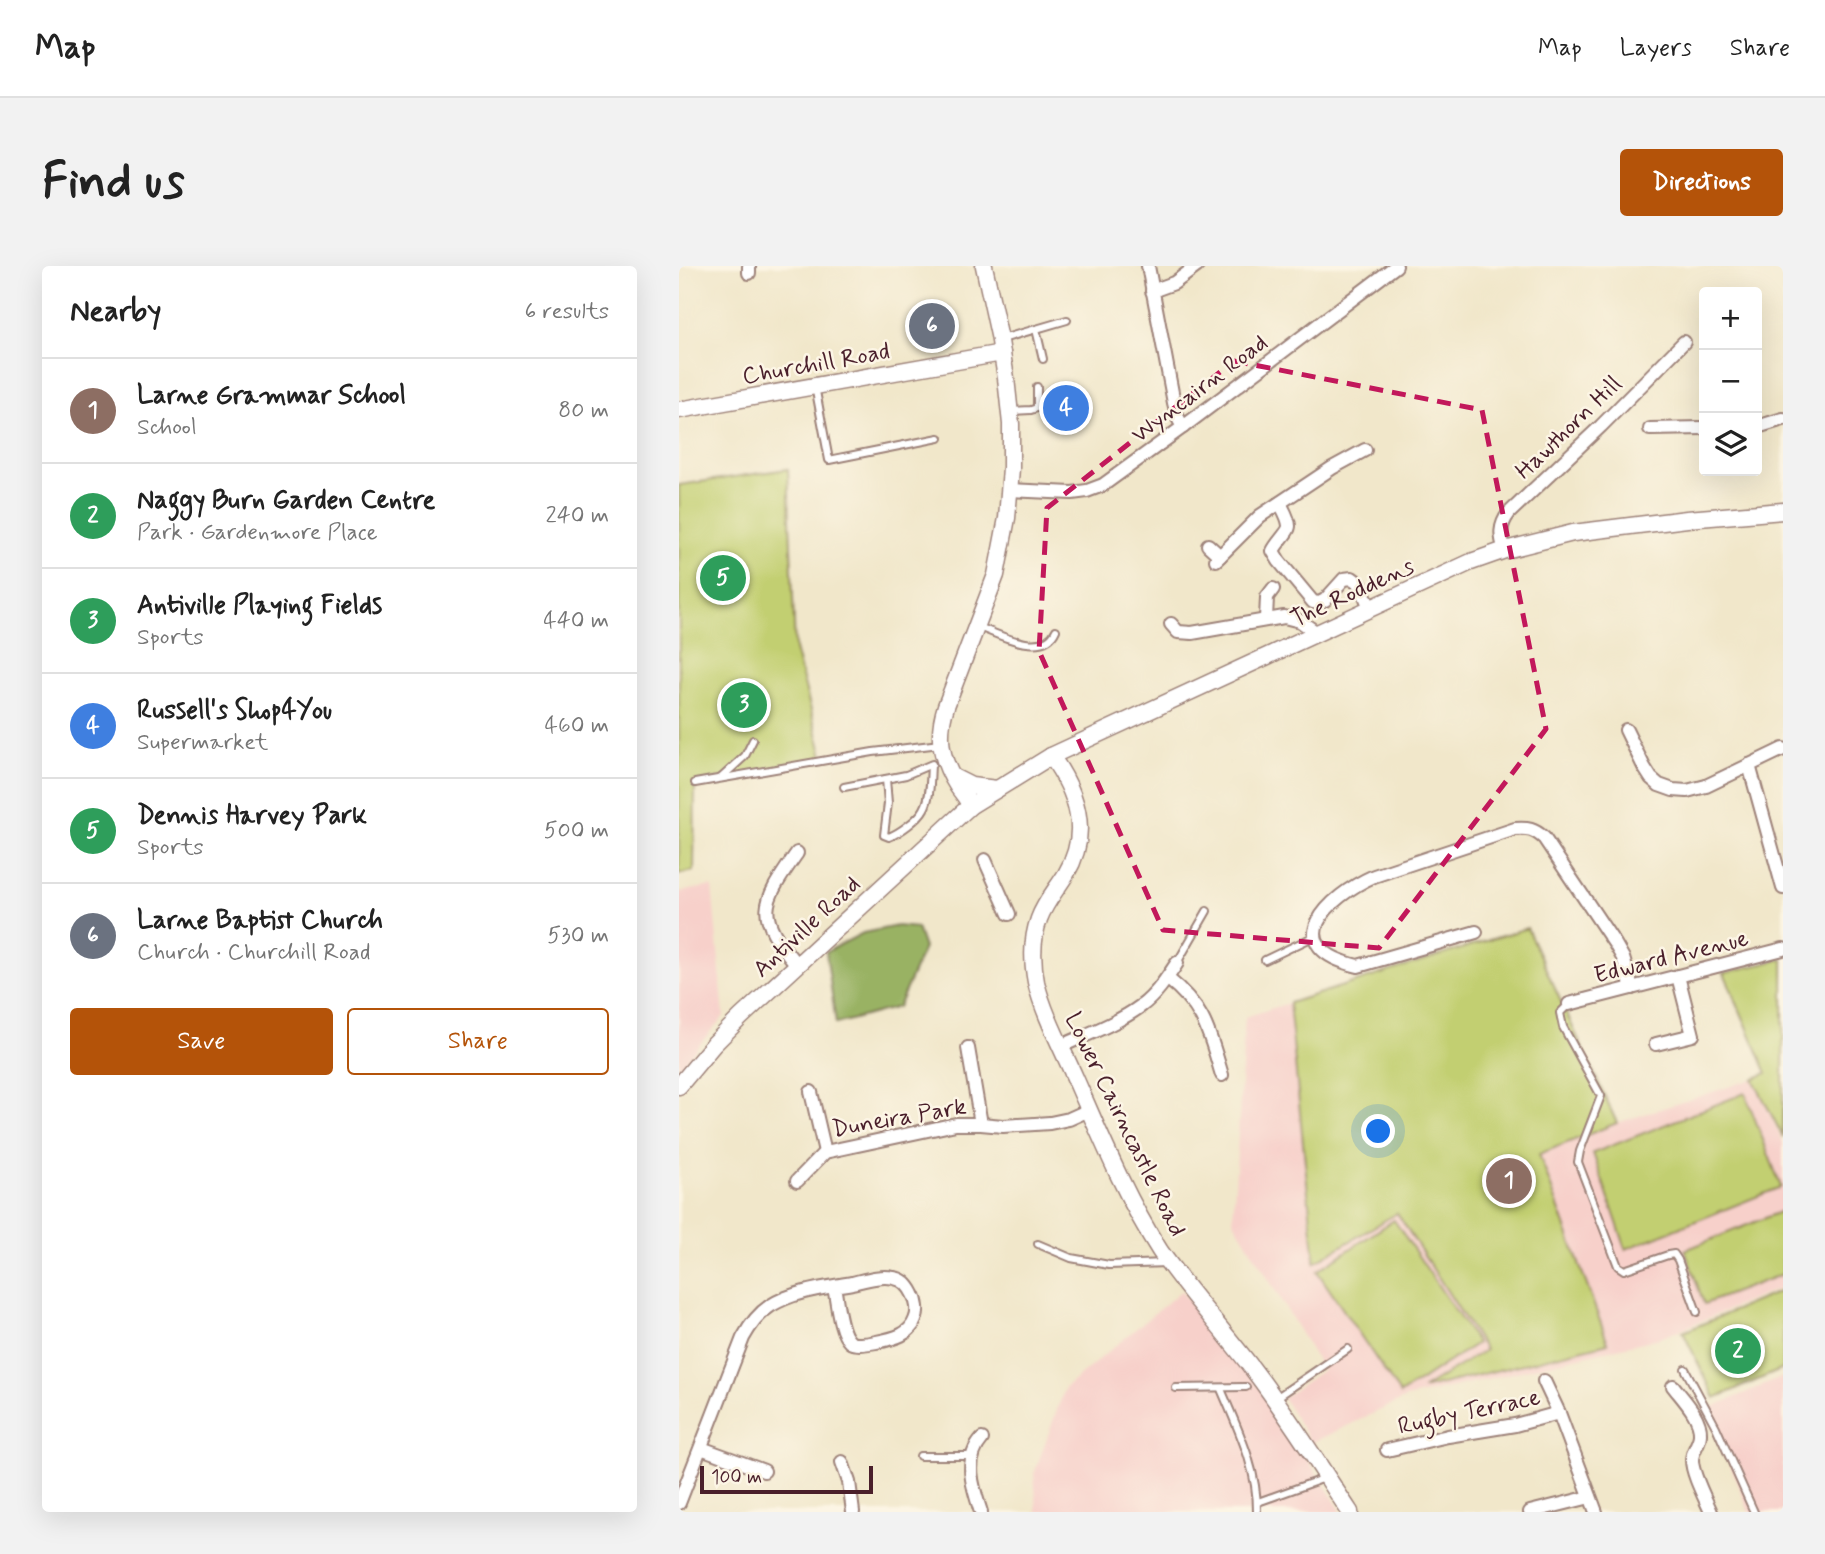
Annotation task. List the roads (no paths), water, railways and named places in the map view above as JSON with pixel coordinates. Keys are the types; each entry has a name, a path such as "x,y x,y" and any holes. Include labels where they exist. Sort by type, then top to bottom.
{"street":[{"path":"970,806 938,756 943,716 996,576 1003,544 1009,490 1009,411 1001,347 984,266"},
{"path":"1148,266 1175,409 1183,427"},
{"path":"1152,291 1174,283 1197,266"},
{"name":"Wyncairn Road","path":"1009,490 1065,493 1095,488 1108,481 1396,266"},
{"name":"Hawthorn Hill","path":"1505,550 1501,527 1511,511 1684,342"},
{"name":"Churchill Road","path":"679,410 815,386 1001,347"},
{"path":"1762,426 1783,419"},
{"path":"1650,429 1699,428"},
{"path":"1209,545 1218,558 1260,516 1332,468 1363,456"},
{"path":"1280,503 1289,525 1287,533 1277,541 1273,551 1313,602 1325,600 1344,579 1352,578 1360,584 1370,607"},
{"name":"The Roddens","path":"970,806 1051,756 1471,562 1533,542 1586,531 1700,517 1783,511"},
{"path":"1266,619 1267,597 1273,589"},
{"path":"1171,624 1178,632 1192,633 1284,617 1300,621 1317,633"},
{"path":"1626,730 1651,778 1659,785 1673,790 1695,790 1783,749"},
{"name":"Lower Cairncastle Road","path":"1051,756 1065,776 1074,796 1079,811 1080,828 1073,860 1042,910 1038,922 1033,960 1039,991 1089,1110 1142,1219 1169,1263 1274,1399 1350,1512"},
{"path":"1749,765 1783,888"},
{"path":"953,777 971,786 997,789"},
{"name":"Antiville Road","path":"679,1086 714,1044 970,806"},
{"path":"1476,932 1359,966 1343,962 1323,950 1315,936 1316,925 1322,914 1361,881 1515,829 1528,828 1544,838 1615,944 1623,958 1632,988"},
{"path":"797,853 776,884 767,904 767,917 772,932 797,965"},
{"path":"985,860 1009,914"},
{"name":"Edward Avenue","path":"1569,1004 1783,949"},
{"path":"1061,1046 1134,1011 1146,1002 1177,963"},
{"path":"1656,1044 1693,1035 1678,976"},
{"path":"1167,978 1192,1000 1203,1018 1222,1075"},
{"name":"Duneira Park","path":"968,1048 981,1124"},
{"name":"Duneira Park","path":"811,1092 825,1153"},
{"name":"Duneira Park","path":"797,1181 825,1153 956,1124 1011,1126 1050,1123 1069,1119 1089,1110"},
{"path":"679,1503 743,1338 754,1320 769,1307 788,1297 834,1286 881,1277 900,1280 907,1285 916,1298 918,1310 915,1320 908,1330 899,1336 854,1344 843,1332 834,1286"},
{"path":"1544,1381 1559,1413 1596,1512"},
{"path":"1673,1387 1700,1427 1692,1462 1711,1512"},
{"name":"Rugby Terrace","path":"1387,1450 1515,1425 1559,1413"},
{"path":"981,1512 972,1482 972,1456 982,1439"},
{"path":"701,1448 764,1471"},
{"path":"842,1462 849,1482 853,1512"},
{"path":"1530,1512 1590,1497"}],"lane":[{"path":"1001,347 1036,329 1067,320"},
{"path":"1036,329 1043,359"},
{"path":"815,386 829,460 939,438"},
{"path":"1009,411 1037,408 1037,387"},
{"path":"977,627 1029,643 1048,641 1056,629"},
{"path":"719,779 745,756 753,740"},
{"path":"695,783 873,752 938,756"},
{"path":"844,787 906,775 938,756"},
{"path":"886,779 888,803 884,835 889,837 924,809 938,756"},
{"path":"1177,963 1207,911"},
{"path":"1265,960 1315,936"},
{"path":"1569,1004 1560,1013 1563,1027 1601,1096 1578,1162 1618,1266 1624,1270 1674,1254 1697,1312"},
{"path":"1038,1244 1071,1258 1109,1265 1169,1263"},
{"path":"1274,1399 1348,1349"},
{"path":"1685,1368 1716,1427 1753,1512"},
{"path":"1176,1388 1247,1387"},
{"path":"1221,1388 1246,1449 1258,1502 1257,1512"},
{"path":"919,1456 972,1456"},
{"path":"1258,1502 1327,1478"}],"place":[{"name":"Larne Baptist Church","path":"932,326"},
{"name":"Russell's Shop4You","path":"1066,408"},
{"name":"Dennis Harvey Park","path":"723,578"},
{"name":"Antiville Playing Fields","path":"744,705"},
{"name":"Larne Grammar School","path":"1509,1181"},
{"name":"Naggy Burn Garden Centre","path":"1738,1351"}]}
